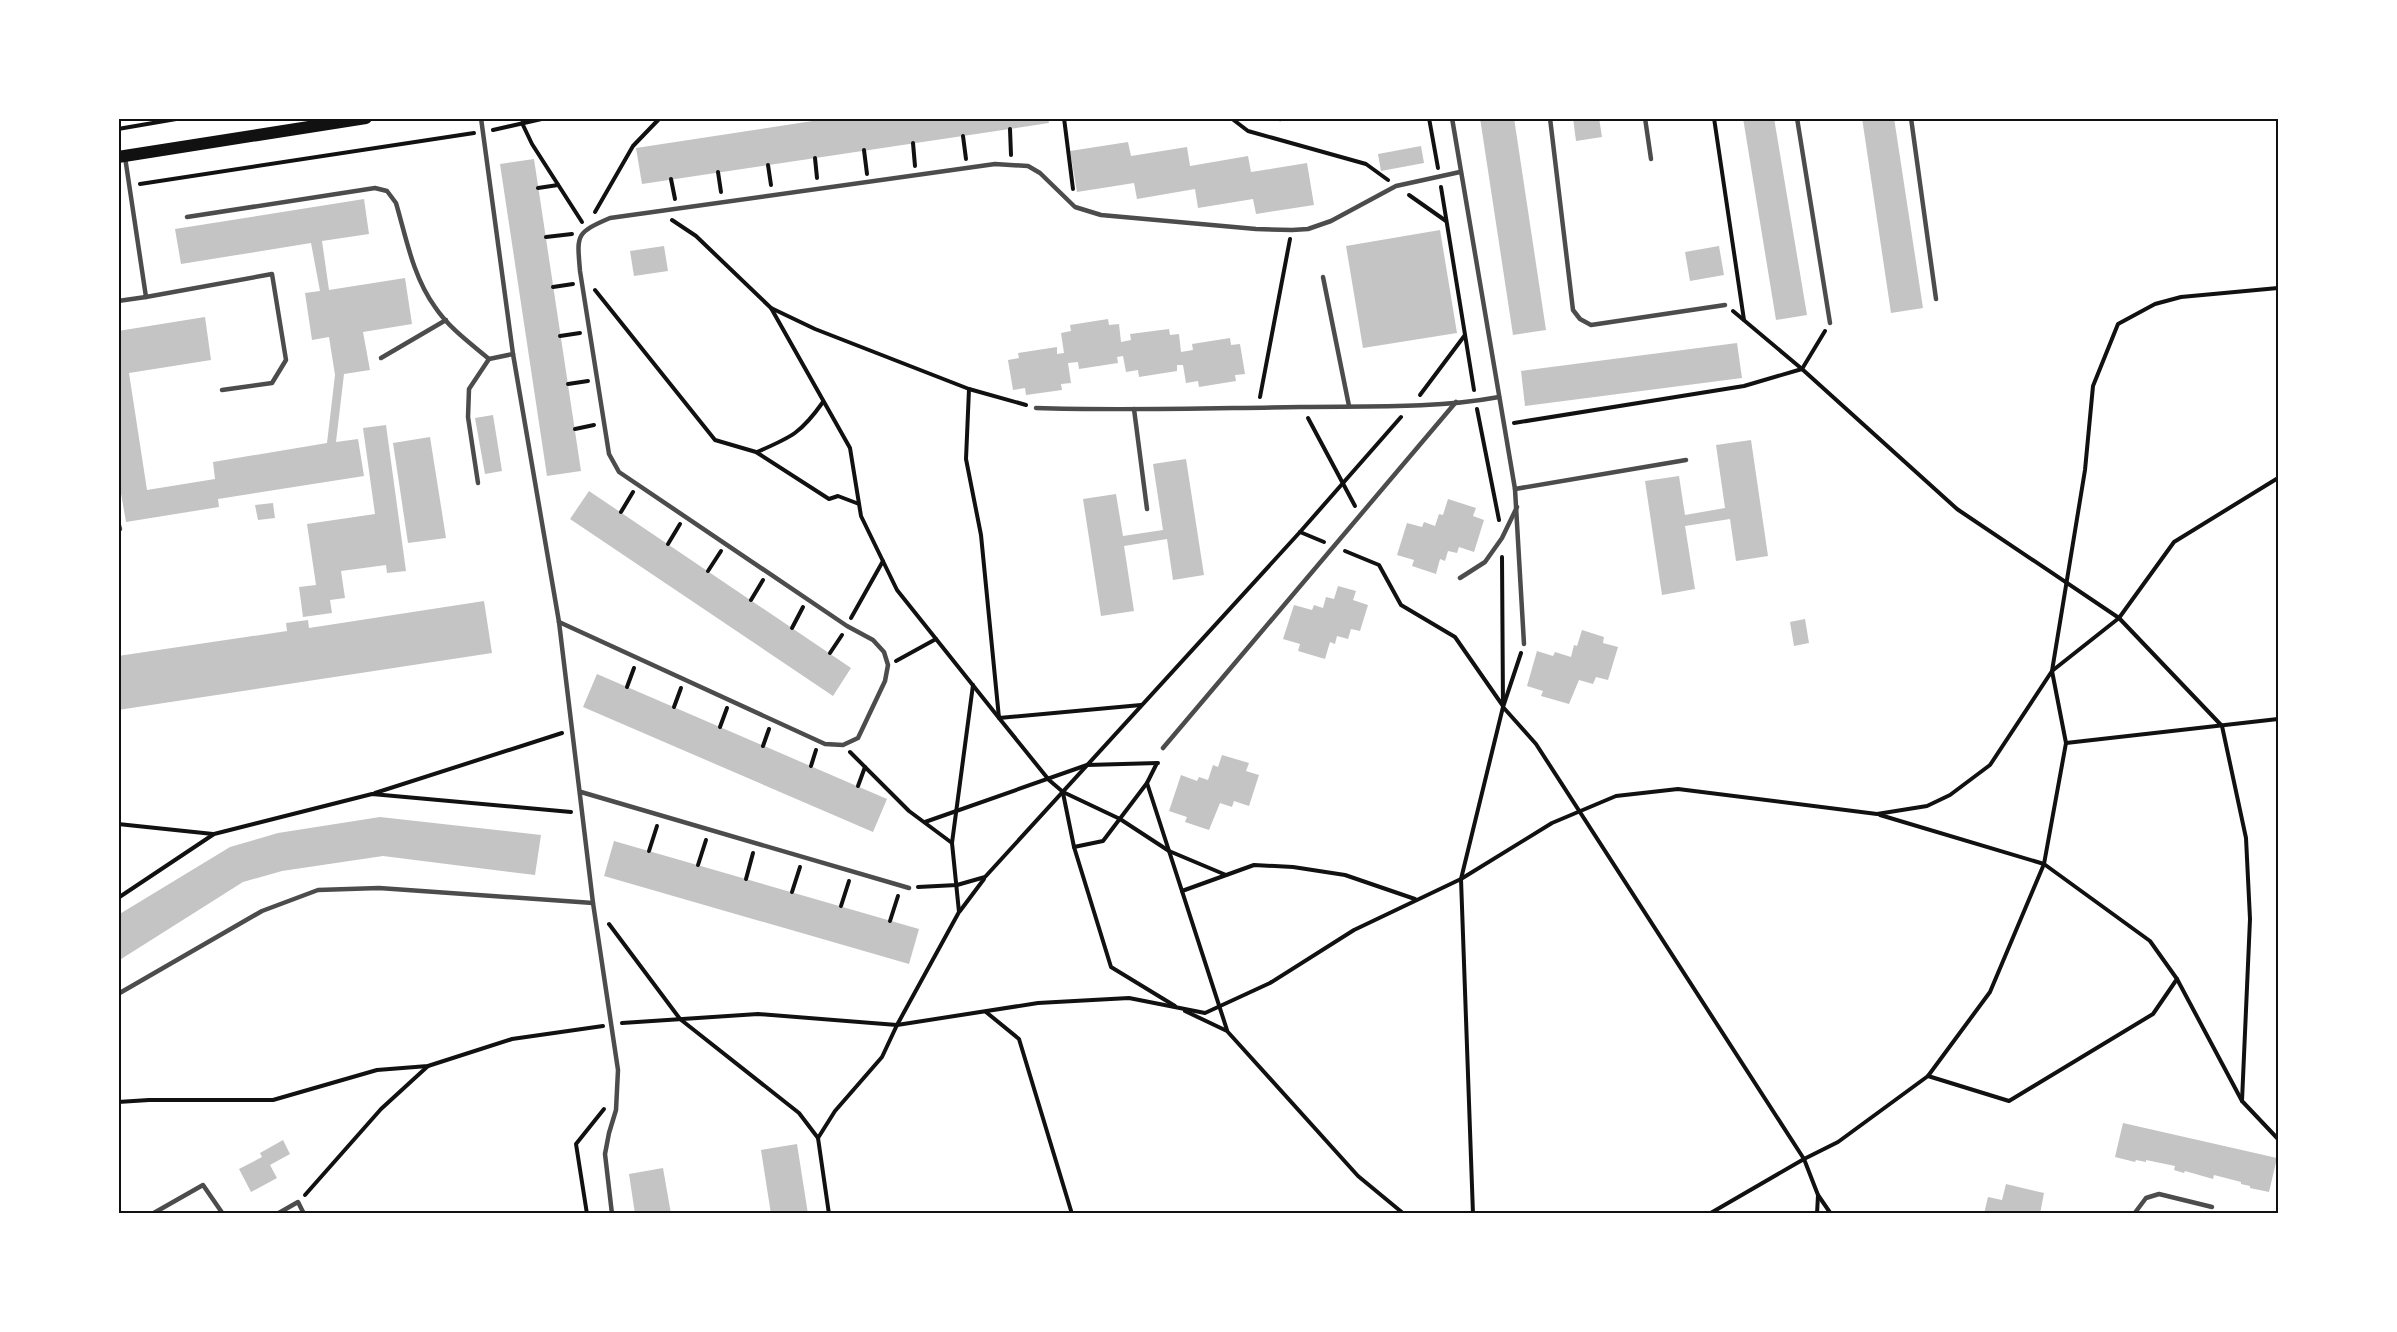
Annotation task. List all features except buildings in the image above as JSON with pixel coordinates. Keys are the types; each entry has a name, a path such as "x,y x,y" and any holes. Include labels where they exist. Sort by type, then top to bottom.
{"main road":[{"path":"122,157 366,118"}],"lane":[{"path":"481,118 481,133 513,354 559,622 571,730 584,813 593,903 618,1071 616,1110 605,1154 612,1214"},
{"path":"1452,118 1515,489 1524,644"},
{"path":"1550,118 1573,310 1580,319 1591,326 1725,305"},
{"path":"1645,118 1651,159"},
{"path":"1797,118 1830,323"},
{"path":"1911,118 1936,300"},
{"path":"122,157 129,186 146,297"},
{"path":"559,622 825,744 843,745 858,738 885,681 888,665 884,652 873,640 847,626 619,472 609,454 580,271 578,243 586,228 610,218 995,164 1028,166 1040,173 1075,207 1101,215 1256,229 1308,229 1331,221 1396,186 1460,172"},
{"path":"187,217 375,188 387,191 396,203 421,285 435,309 489,359"},
{"path":"118,301 272,274 286,360 272,383 222,390"},
{"path":"1323,277 1349,406"},
{"path":"381,358 446,320"},
{"path":"478,483 468,417 469,389 489,359 513,354"},
{"path":"1036,408 1412,405 1499,397"},
{"path":"1163,748 1456,402"},
{"path":"1134,409 1147,509"},
{"path":"1515,489 1686,460"},
{"path":"1460,578 1485,562 1503,538 1517,506"},
{"path":"118,522 120,529"},
{"path":"580,792 909,888"},
{"path":"118,994 262,911 318,890 379,888 593,903"},
{"path":"152,1214 203,1185 223,1214"},
{"path":"2134,1214 2146,1198 2159,1194 2212,1207"},
{"path":"277,1214 298,1202 304,1214"}],"path":[{"path":"118,129 182,118"},
{"path":"129,186 481,133 546,118"},
{"path":"546,237 572,234 586,228 633,146 660,118"},
{"path":"1064,118 1075,207"},
{"path":"1231,118 1248,131 1366,164 1446,221"},
{"path":"1430,118 1475,401 1503,538 1503,707"},
{"path":"1714,118 1744,321"},
{"path":"522,123 532,144 586,228"},
{"path":"1010,129 1012,165"},
{"path":"963,136 967,168"},
{"path":"913,143 916,175"},
{"path":"864,150 867,181"},
{"path":"815,158 819,188"},
{"path":"768,165 773,194"},
{"path":"718,172 722,201"},
{"path":"671,180 677,209"},
{"path":"538,188 558,185"},
{"path":"658,212 696,236 771,308 850,448 861,516 897,590 1049,780 1063,792 1120,819 1169,851 1226,875"},
{"path":"1258,407 1292,230"},
{"path":"580,271 716,440 756,452 829,499 838,496 859,504"},
{"path":"553,287 582,283"},
{"path":"1708,1214 1838,1142 1928,1076 1990,992 2044,864 2067,743 2052,671 2085,470 2093,386 2118,324 2155,304 2181,297 2278,288"},
{"path":"1725,305 1802,369 1957,509 2119,618 2222,726 2246,838 2250,919 2242,1101"},
{"path":"771,308 815,330 969,389 1036,408"},
{"path":"1504,424 1744,386 1802,369 1830,323"},
{"path":"560,336 590,331"},
{"path":"818,1138 835,1112 882,1057 959,912 985,877 1300,532 1412,405 1465,335"},
{"path":"568,384 597,380"},
{"path":"969,389 966,459 981,535 999,718"},
{"path":"756,452 792,437 807,425 823,402"},
{"path":"1302,406 1360,515"},
{"path":"575,429 604,423"},
{"path":"1877,814 1927,806 1950,795 1990,765 2052,671 2119,618 2174,542 2278,478"},
{"path":"621,512 638,484"},
{"path":"668,544 685,516"},
{"path":"1300,532 1379,565 1401,605 1455,638 1503,707 1536,744 1804,1159 1818,1195 1831,1214"},
{"path":"708,571 726,544"},
{"path":"830,653 883,561"},
{"path":"751,600 767,572"},
{"path":"792,628 808,599"},
{"path":"888,665 936,639"},
{"path":"1473,1214 1461,879 1503,707 1524,644"},
{"path":"627,687 638,658"},
{"path":"674,707 685,680"},
{"path":"959,912 952,843 973,685"},
{"path":"720,727 730,700"},
{"path":"999,718 1142,705"},
{"path":"2067,743 2278,719"},
{"path":"763,746 772,720"},
{"path":"118,898 214,834 372,794 571,730"},
{"path":"843,745 909,811 952,843"},
{"path":"1074,847 1103,841 1147,783 1163,748"},
{"path":"925,822 1087,765 1158,763"},
{"path":"858,786 865,767"},
{"path":"1147,783 1227,1031"},
{"path":"118,1102 273,1101 377,1070 428,1066 512,1039 612,1024 758,1014 897,1025 1038,1003 1129,998 1205,1013 1270,983 1354,930 1461,879 1552,823 1616,796 1678,789 1877,814 2044,864 2150,941 2177,979 2242,1101 2278,1139"},
{"path":"1063,792 1074,847 1111,968 1179,1008 1227,1031 1358,1176 1404,1214"},
{"path":"372,794 584,813"},
{"path":"649,851 660,816"},
{"path":"118,824 214,834"},
{"path":"698,865 709,830"},
{"path":"746,879 756,844"},
{"path":"792,892 803,857"},
{"path":"1182,891 1254,865 1293,867 1345,875 1416,899"},
{"path":"842,906 852,872"},
{"path":"909,888 957,885 985,877"},
{"path":"890,921 901,886"},
{"path":"593,903 680,1019 799,1113 818,1138 829,1214"},
{"path":"1928,1076 2009,1101 2154,1014 2177,979"},
{"path":"985,1011 1019,1039 1072,1214"},
{"path":"298,1202 381,1109 428,1066"},
{"path":"587,1214 576,1144 617,1092"},
{"path":"1817,1214 1818,1195"}]}
